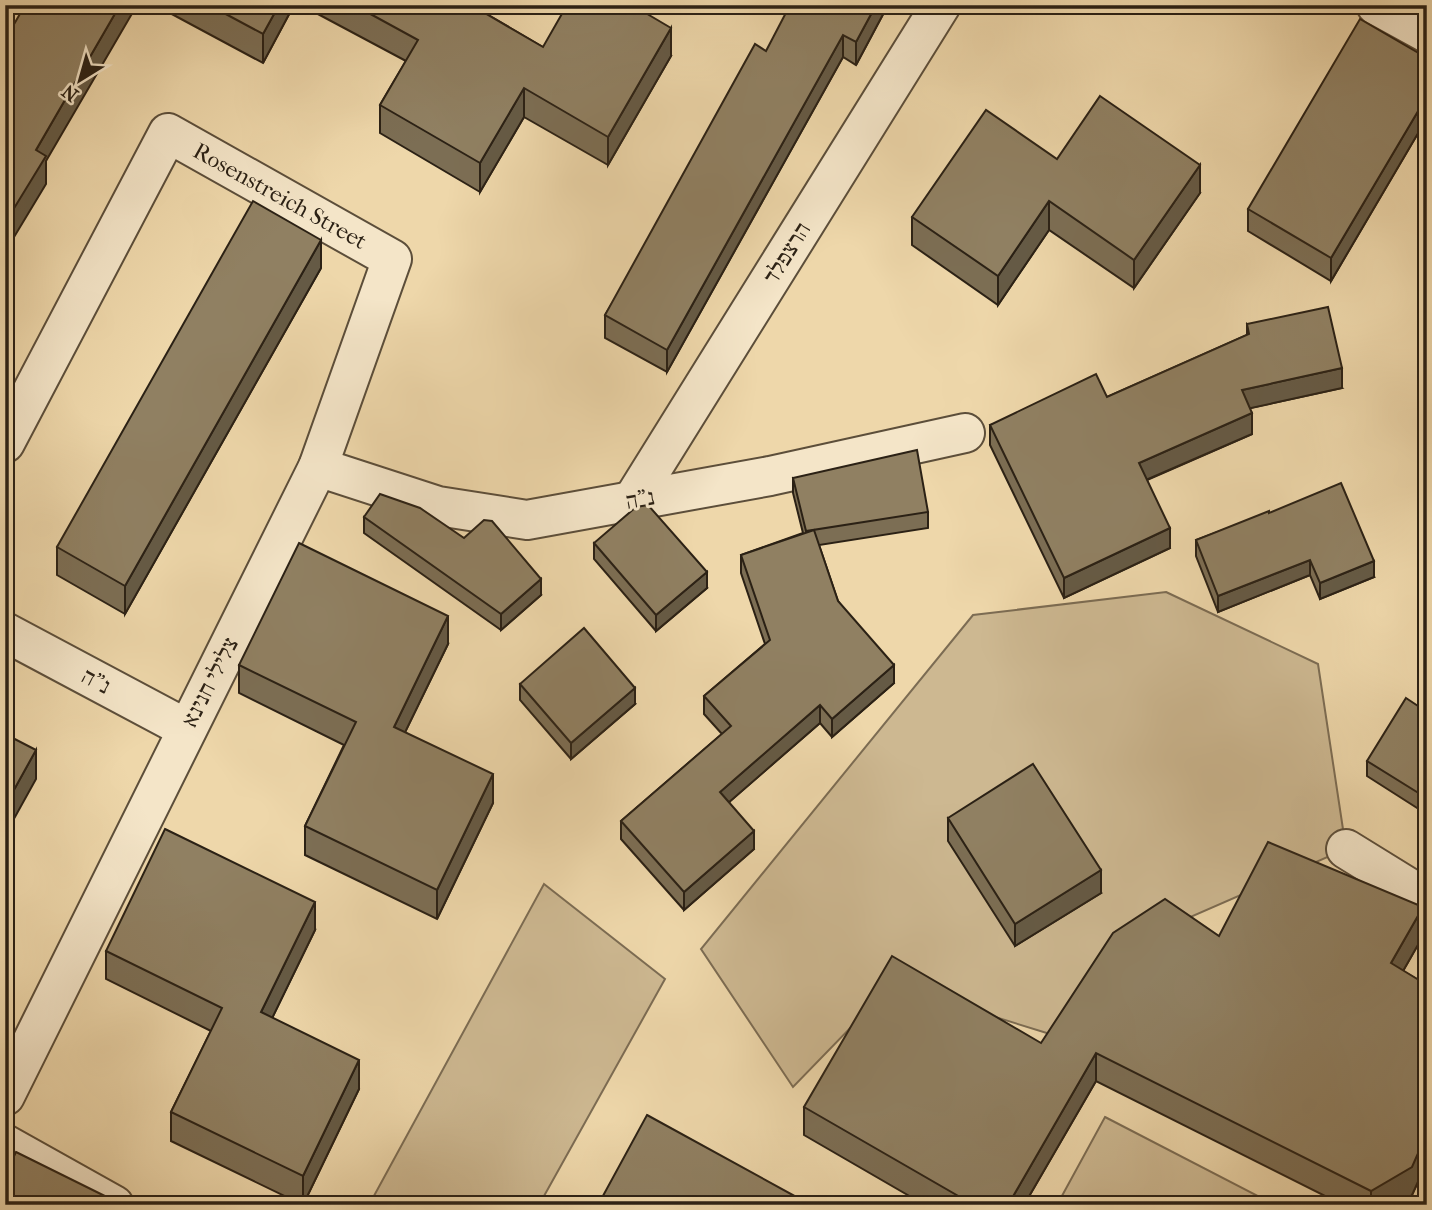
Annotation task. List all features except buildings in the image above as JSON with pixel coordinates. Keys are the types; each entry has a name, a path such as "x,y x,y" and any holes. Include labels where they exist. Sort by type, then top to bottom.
{"street":[{"name":"הרצפלד","path":"632,500 942,5"},
{"path":"1376,5 1427,33"},
{"name":"Rosenstreich Street","path":"5,443 167,133 391,259"},
{"name":"צלילי חנינא","path":"5,1096 318,467 391,259"},
{"name":"נ\"ה","path":"318,467 438,506 527,520 770,476 965,433"},
{"name":"נ\"ה","path":"5,632 187,729"},
{"path":"1346,849 1427,899"},
{"path":"5,1144 114,1205"}],"shaded area":[{"path":"1166,592 1318,664 1346,849 1165,928 1063,1038 892,985 793,1087 701,949 973,615"},
{"path":"544,884 665,979 539,1205 369,1205"},
{"path":"1105,1117 1275,1205 1057,1205"}]}
